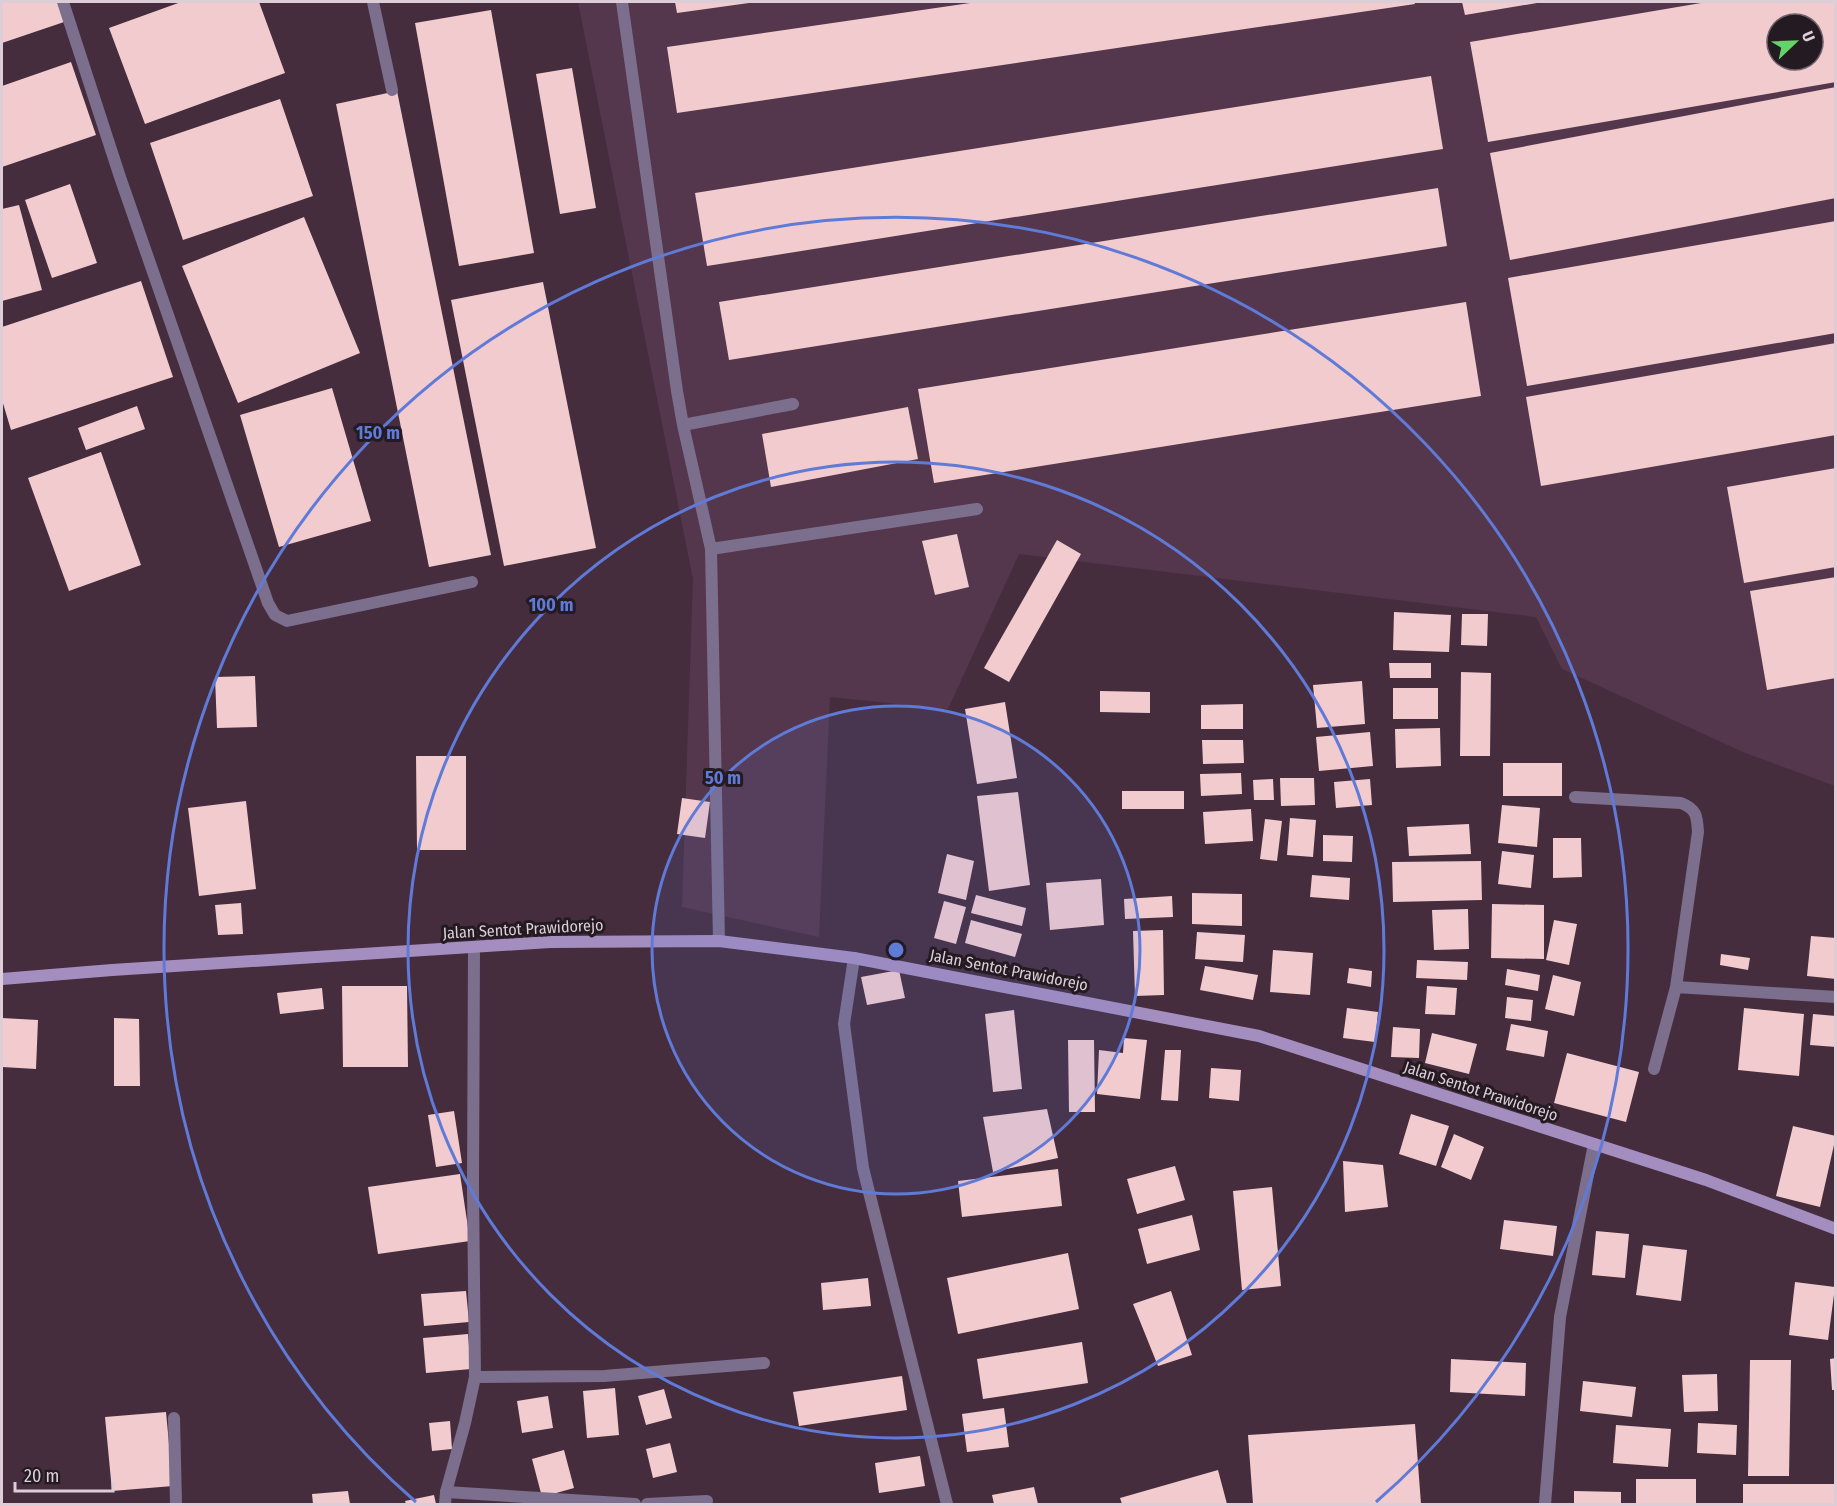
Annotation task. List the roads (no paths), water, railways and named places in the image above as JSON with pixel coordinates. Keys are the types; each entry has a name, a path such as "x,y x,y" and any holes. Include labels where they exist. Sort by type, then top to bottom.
{"main road":[{"name":"Jalan Sentot Prawidorejo","path":"2,979 550,942 719,941 854,958 1258,1036 1706,1180 1836,1229"}],"street":[{"path":"63,2 120,177 268,603 275,615 287,621 472,582"},
{"path":"373,2 392,90"},
{"path":"622,2 683,425 711,549 719,941"},
{"path":"683,425 793,404"},
{"path":"711,549 977,509"},
{"path":"1575,797 1681,803 1690,807 1697,816 1698,832 1676,987 1654,1069"},
{"path":"474,947 472,1188 476,1377 446,1498 634,1504"},
{"path":"854,958 844,1024 863,1168 947,1504"},
{"path":"1676,987 1836,998"},
{"path":"1545,1504 1560,1317 1594,1144"},
{"path":"476,1377 604,1376 764,1363"},
{"path":"174,1418 176,1504"},
{"path":"647,1504 707,1501"}]}
